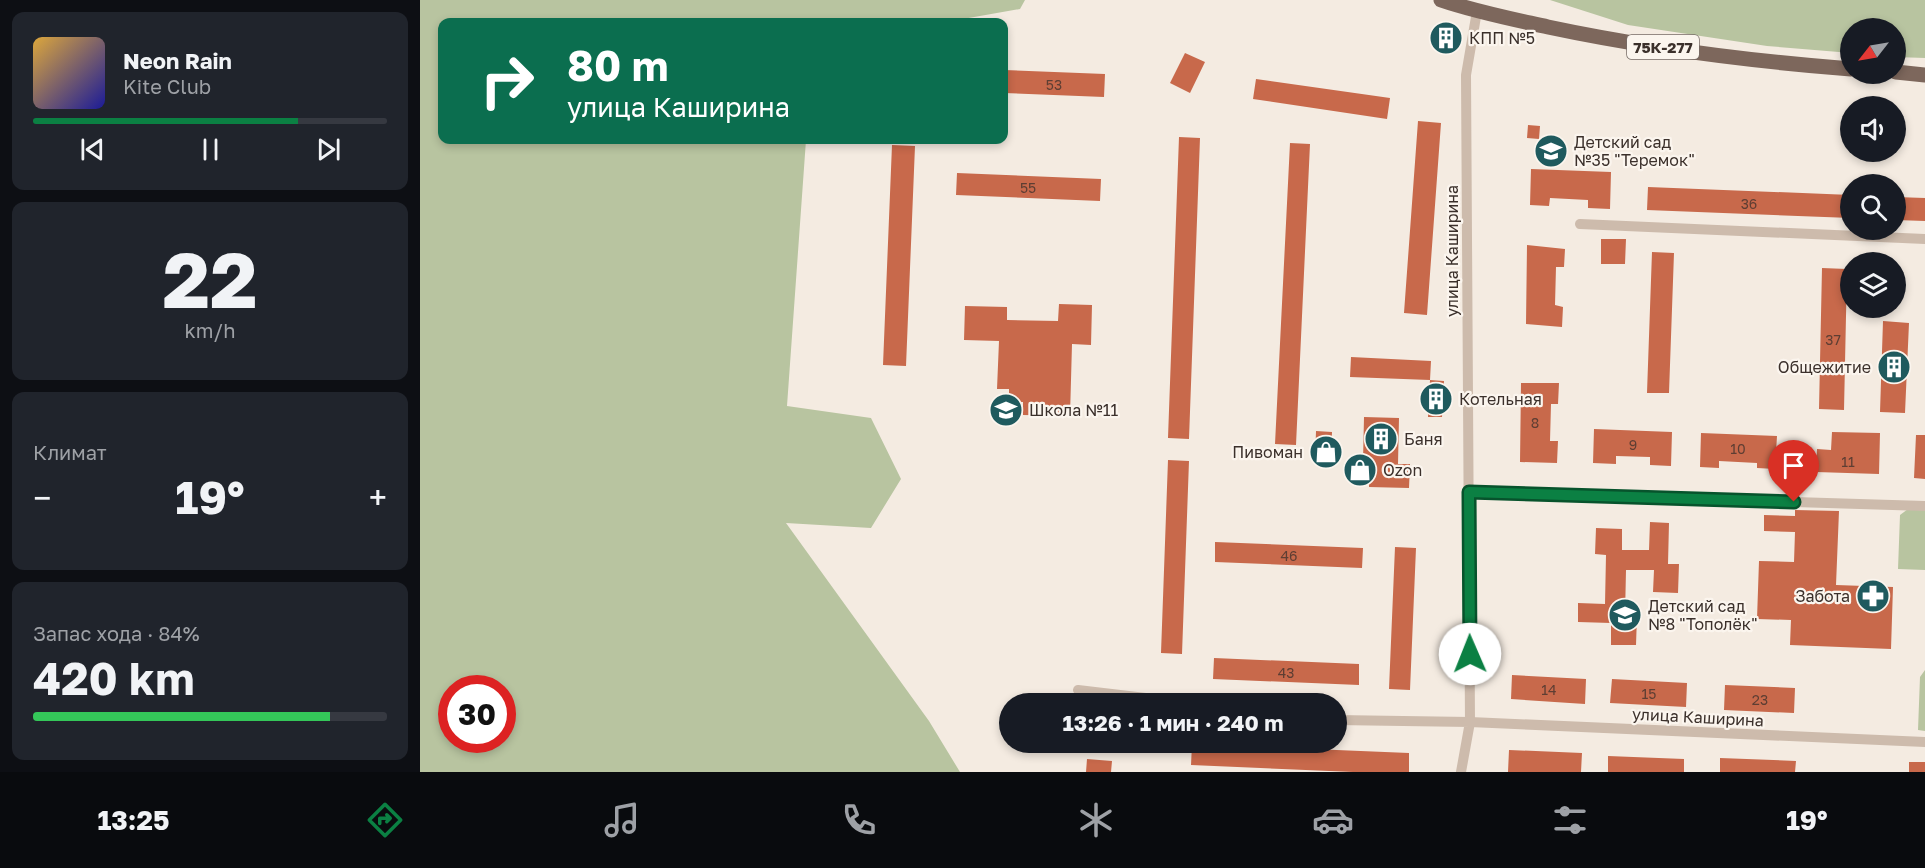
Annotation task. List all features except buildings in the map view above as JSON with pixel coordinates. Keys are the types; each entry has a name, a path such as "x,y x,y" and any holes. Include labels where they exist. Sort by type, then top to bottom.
{"main road":[{"name":"75К-277","path":"1441,0 1477,11 1613,41 1840,68"},
{"path":"1906,73 1925,75"}],"street":[{"name":"улица Каширина","path":"1461,772 1470,722 1466,75 1477,11"},
{"path":"1580,224 1925,238"},
{"path":"1469,492 1925,506"},
{"path":"1078,690 1103,693"},
{"name":"улица Каширина","path":"1347,720 1470,722 1925,742"}],"green space":[{"path":"420,0 1025,0 1020,9 969,18 438,18 438,144 806,144 787,406 871,418 901,479 871,528 786,523 929,721 960,772 420,772"},
{"path":"1550,0 1925,0 1925,58 1906,57 1906,18 1840,18 1840,52 1767,46 1628,25"},
{"path":"1908,509 1925,510 1925,570 1898,569 1900,515"},
{"path":"1925,670 1925,731 1918,730 1920,677"}],"place":[{"name":"КПП №5","path":"1446,38"},
{"name":"Детский сад №35 \"Теремок\"","path":"1551,151"},
{"name":"Общежитие","path":"1894,367"},
{"name":"Котельная","path":"1436,399"},
{"name":"Школа №11","path":"1006,410"},
{"name":"Баня","path":"1381,439"},
{"name":"Пивоман","path":"1326,452"},
{"name":"Ozon","path":"1360,470"},
{"name":"Забота","path":"1873,596"},
{"name":"Детский сад №8 \"Тополёк\"","path":"1625,615"}],"route":[{"path":"1470,654 1469,492 1794,502"}]}
